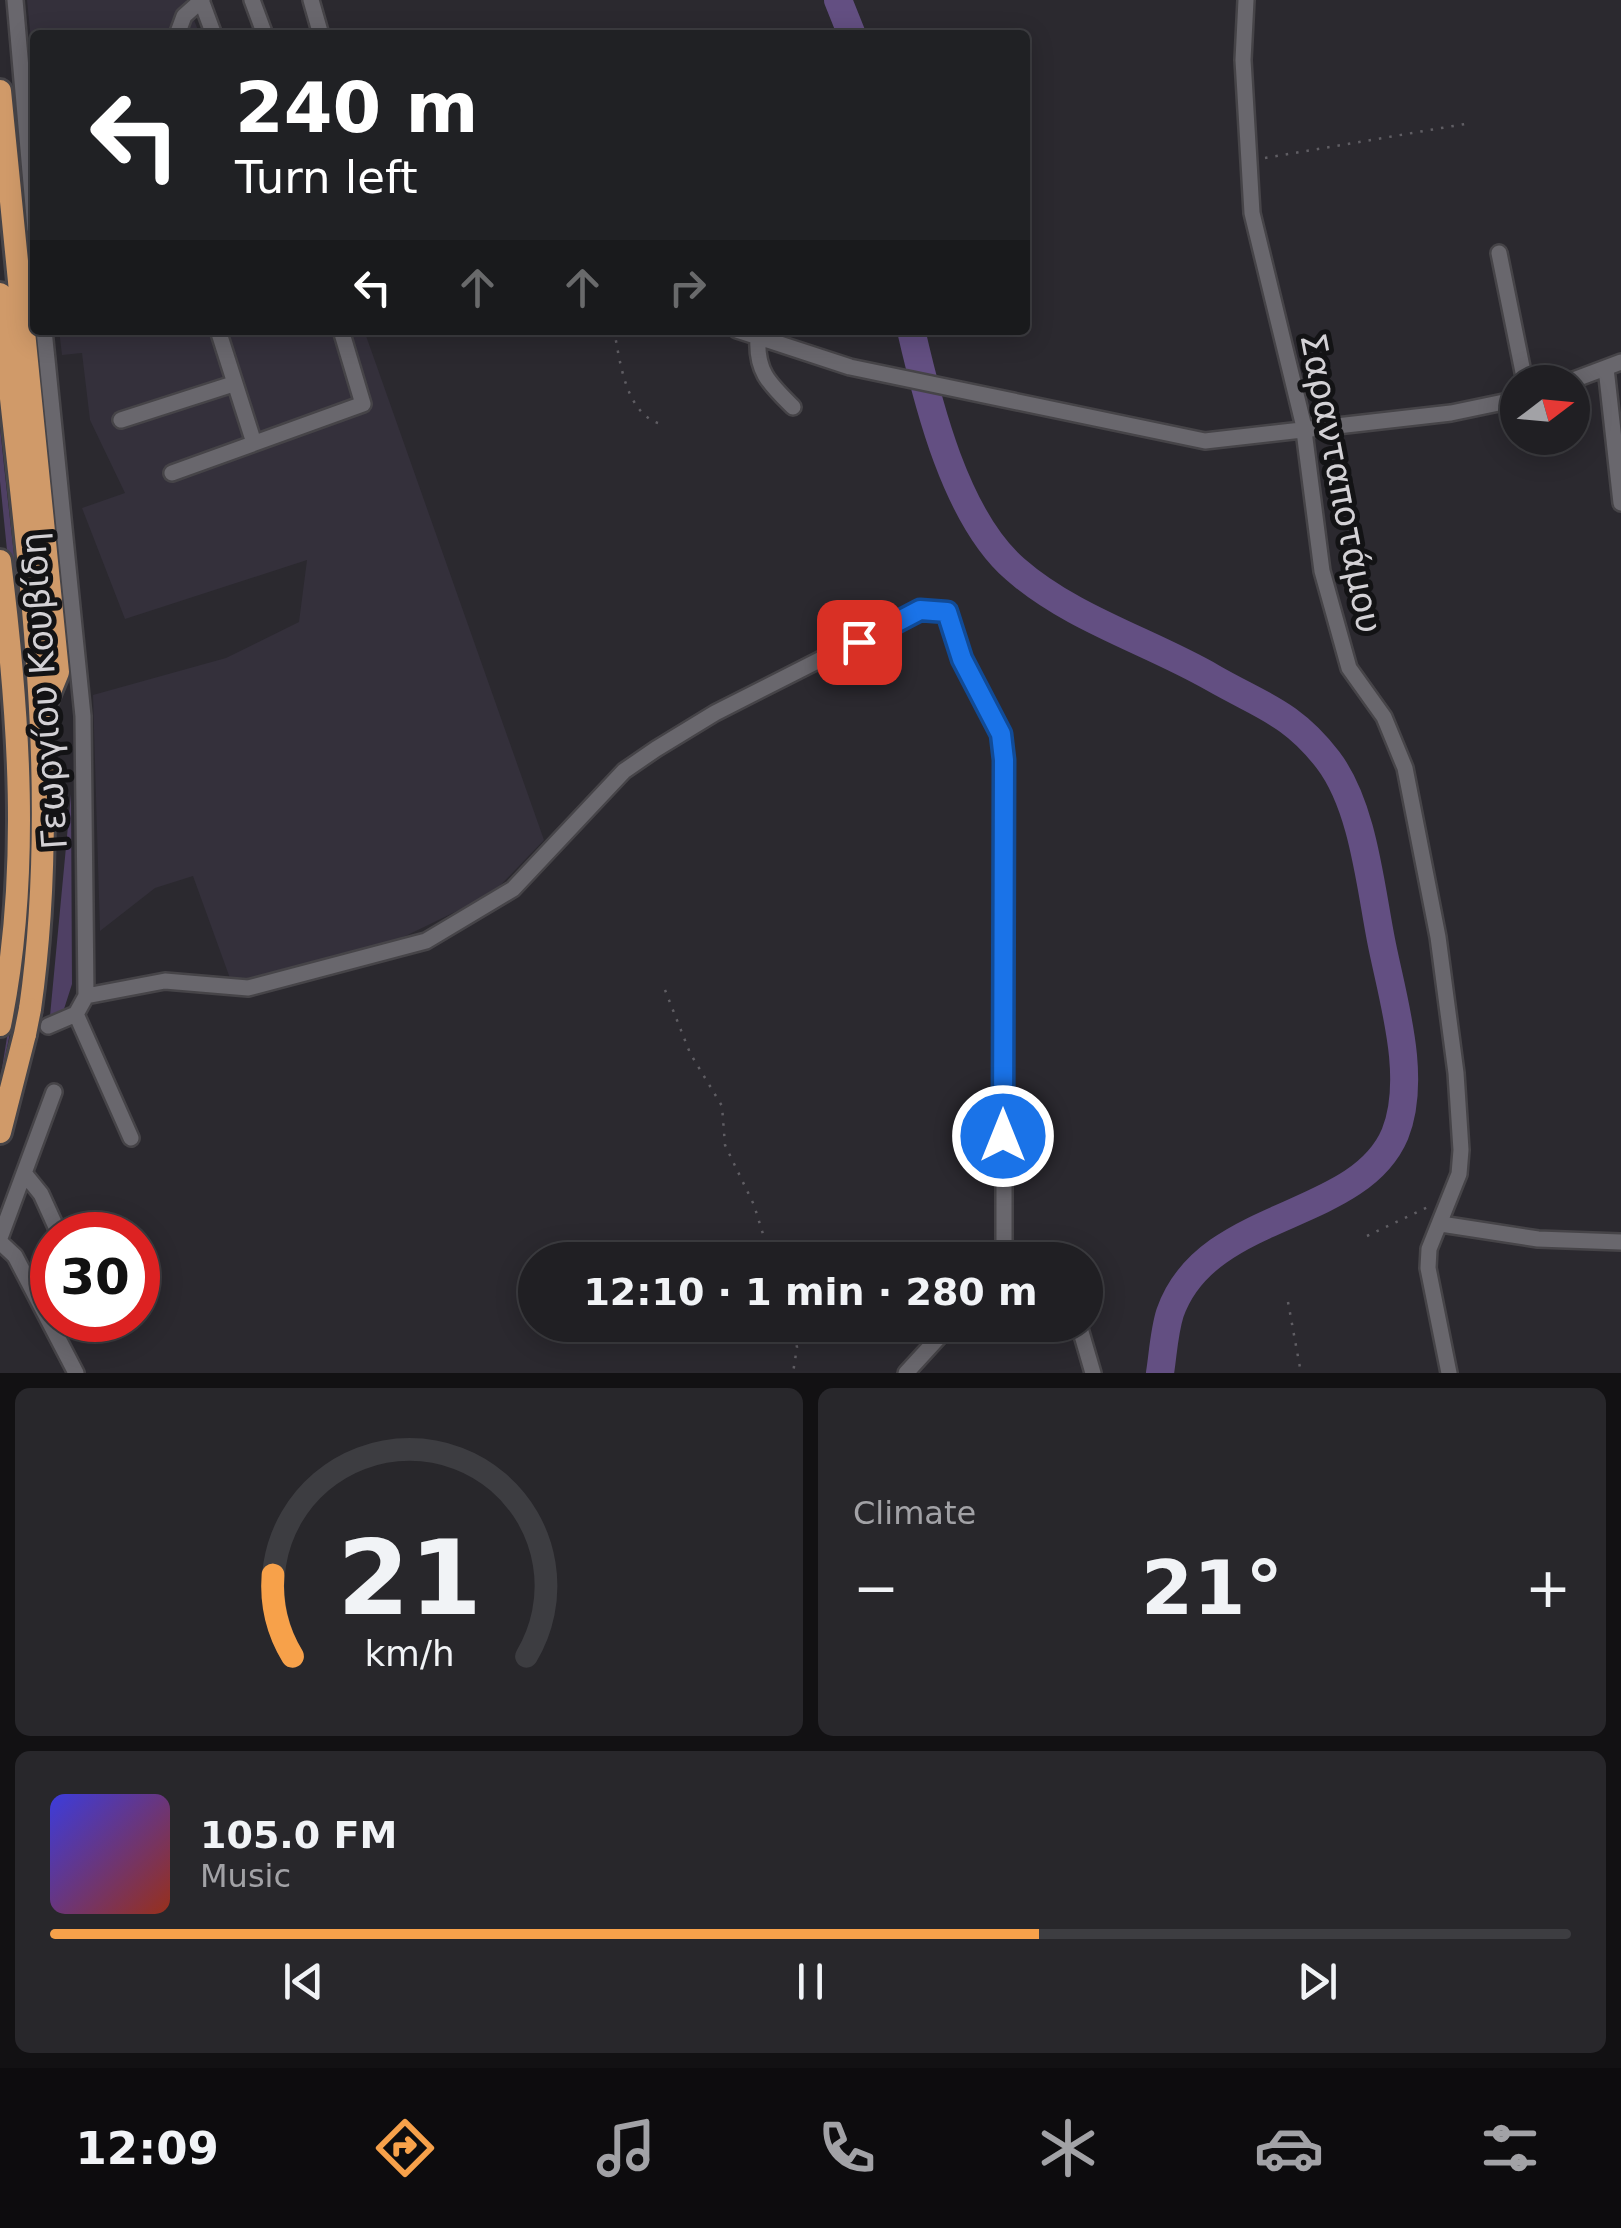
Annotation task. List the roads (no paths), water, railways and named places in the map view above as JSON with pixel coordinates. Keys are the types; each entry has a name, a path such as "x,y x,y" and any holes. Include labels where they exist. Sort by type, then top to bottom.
{"highway":[{"path":"0,91 58,672 41,714"},
{"path":"0,294 41,714 43,886 30,1009 0,1132"},
{"path":"0,561 18,818 18,885 1,1019"}],"street":[{"path":"15,0 30,171"},
{"path":"179,30 184,16 201,0 212,30"},
{"path":"252,0 263,30"},
{"path":"311,0 319,30"},
{"name":"Σαρανταποτάμου","path":"1246,0 1243,60 1255,234 1296,389 1328,602 1349,668 1384,717 1405,768 1420,838 1458,1088 1460,1174 1430,1250 1428,1268 1449,1373"},
{"path":"1498,253 1521,365"},
{"name":"Γεωργίου Κουβίδη","path":"46,335 82,716 86,996 76,1014"},
{"path":"219,335 254,444"},
{"path":"172,474 362,404 341,335"},
{"path":"749,335 900,377 1206,441 1302,432 1500,403"},
{"path":"758,339 757,362 763,377 793,407"},
{"path":"1590,374 1614,365 1621,503"},
{"path":"121,420 233,384"},
{"path":"86,996 164,982 248,988 426,941 513,889 624,771 656,748 715,713 920,610 938,608 947,612 962,659 1001,734 1004,760 1004,1242"},
{"path":"48,1026 76,1014 131,1138"},
{"path":"54,1092 0,1240 15,1256 76,1373"},
{"path":"24,1173 42,1194 50,1212"},
{"path":"1440,1224 1538,1239 1621,1242"},
{"path":"906,1373 934,1342"},
{"path":"1084,1342 1094,1373"}],"waterway":[{"path":"838,0 850,30"},
{"path":"912,335 947,458 976,521 994,547 1015,569 1061,602 1261,704 1302,731 1340,779 1364,846 1404,1063 1401,1112 1395,1134 1376,1163 1349,1184 1247,1234 1215,1254 1188,1279 1170,1313 1160,1373"}]}
